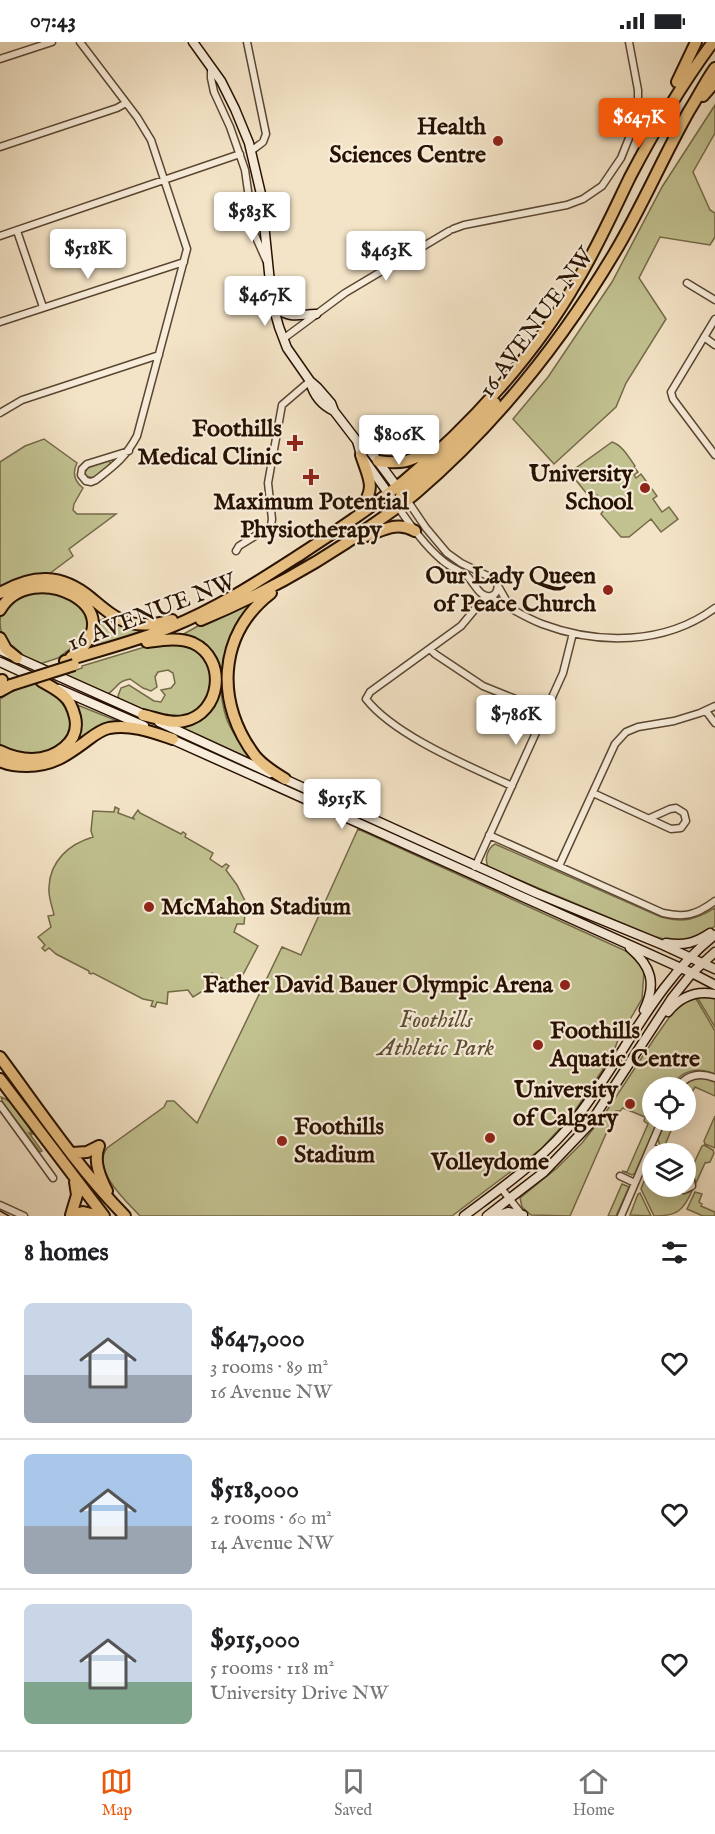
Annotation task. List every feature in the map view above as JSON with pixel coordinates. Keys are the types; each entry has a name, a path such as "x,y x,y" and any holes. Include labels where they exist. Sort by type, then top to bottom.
{"highway":[{"path":"632,175 641,147 683,72 696,42"},
{"name":"16 AVENUE NW","path":"3,685 146,636 199,614 264,579 350,522 399,496 452,436 494,394 552,320 577,281 632,175 689,76 712,42"},
{"name":"16 AVENUE NW","path":"69,663 147,642 218,613 283,582 349,542 399,496 484,428 545,357 582,304 616,251 689,112 715,68"},
{"path":"689,112 715,82"},
{"path":"399,496 463,437 511,385 555,328 571,299 577,281"},
{"path":"378,461 396,464 404,462 436,448 452,436"},
{"path":"350,522 370,493 361,455"},
{"path":"349,542 396,526 403,525 416,531"},
{"path":"0,593 31,580 53,579 77,588 110,614 129,623 156,624 199,614"},
{"path":"283,582 255,607 240,627 228,663 227,681 232,712 246,741 257,758 270,770 285,779"},
{"path":"0,610 13,596 33,589 52,588 69,592 81,599 91,614 93,630 86,644 69,663"},
{"path":"0,638 6,649 17,658"},
{"path":"143,715 174,722 192,718 206,709 215,693 216,684 214,668 210,660 196,644 173,639 147,642"},
{"path":"0,752 18,758 39,759 53,755 72,739 76,725 70,704 64,696 40,681"},
{"path":"0,761 24,766 53,763 70,754 97,734 115,728 130,727 173,740"},
{"path":"0,1057 72,1153 125,1216"},
{"path":"1,1084 102,1216"},
{"path":"72,1153 87,1152 99,1146 96,1159 98,1169 112,1202"},
{"path":"70,1216 77,1195 74,1179"},
{"path":"70,1216 83,1212 102,1216"}],"street":[{"path":"0,59 52,42"},
{"path":"80,42 151,140 187,249 137,436 129,451 123,459 96,480 86,481 81,475 82,469 87,464 129,451"},
{"path":"193,42 228,94 251,152 261,194 273,308 283,339 294,360 310,381 313,392 324,406 334,411 357,441 368,448 378,461 416,531 431,550 468,577 481,594 542,624 594,638 624,639 668,631 715,608"},
{"path":"247,42 266,134 264,142 251,152"},
{"path":"283,339 383,269 451,230 464,225 568,205 584,199 603,186 621,158 635,123 638,90 629,42"},
{"path":"211,66 210,78 214,92 240,154 248,185 254,233 267,262"},
{"path":"220,105 228,94"},
{"path":"0,147 126,103"},
{"path":"0,236 240,154"},
{"path":"251,213 257,221 264,222"},
{"path":"17,231 43,307"},
{"path":"0,322 184,262"},
{"path":"687,283 715,300"},
{"path":"273,308 288,316 316,314"},
{"path":"715,319 671,392 673,399 715,455"},
{"path":"704,338 715,345"},
{"path":"0,413 22,400 159,356"},
{"path":"236,550 271,526 268,483 282,405 310,381"},
{"path":"357,441 361,455 447,553 461,563 494,579 511,607"},
{"path":"478,589 480,580 489,576"},
{"path":"498,584 496,592 487,597 461,626 370,692 366,699 383,717 406,732 512,786"},
{"path":"474,869 563,672 573,633"},
{"path":"0,650 285,779 715,985"},
{"path":"430,650 483,686 545,711"},
{"path":"0,662 173,740 474,869 651,940 715,969"},
{"path":"559,866 615,744 626,732 638,727 674,721 715,706"},
{"path":"706,711 715,723"},
{"path":"592,793 671,829 677,830 684,826 686,821 684,813 676,808 650,818"},
{"path":"489,835 663,913 677,916 689,915 708,907 715,901"},
{"path":"651,940 683,945 702,938 715,929"},
{"path":"464,1216 542,1156 565,1132 587,1104 635,1029 681,968 715,934"},
{"path":"623,941 646,964 651,984 646,1006 635,1029"},
{"path":"487,1216 544,1172 589,1125 672,998 692,973 715,952"},
{"path":"642,1042 674,1005 685,997 701,993 715,994"},
{"path":"689,1077 705,1074 715,1078"},
{"path":"1,1084 14,1076"},
{"path":"0,1105 53,1179"},
{"path":"621,1216 642,1167"},
{"path":"620,1176 635,1183"},
{"path":"501,1188 523,1216"},
{"path":"0,1205 24,1216"},
{"path":"496,1216 507,1212 523,1216"}],"green space":[{"path":"715,105 715,133 693,172 710,210 715,213 715,237 710,245 660,237 639,278 666,319 626,383 616,407 554,464 513,419 548,377 612,282 662,187"},
{"path":"44,439 77,463 75,477 83,488 73,510 77,514 116,514 69,549 73,556 49,574 24,577 0,587 0,462 25,446"},
{"path":"612,442 622,448 635,466 638,472 634,475 636,478 641,474 657,496 653,499 662,512 669,507 678,519 661,532 651,519 629,537 621,537 601,514 603,511 599,505 602,502 597,495 591,499 575,479 581,474 576,468"},
{"path":"108,461 110,465 93,478 86,476 87,468"},
{"path":"28,593 61,593 89,614 88,631 75,645 58,658 40,664 13,649 1,631 0,620 5,608 12,601"},
{"path":"257,599 246,611 230,639 222,671 221,687 227,720 251,760 172,725 202,717 218,669 182,635"},
{"path":"107,617 145,629 121,640 83,652 97,622"},
{"path":"181,642 204,654 214,678 206,705 183,719 149,714 119,699 118,696 121,688 129,685 154,701 161,702 165,695 161,690 171,688 175,683 173,673 168,670 158,672 155,677 157,687 151,691 130,679 119,684 106,695 62,675 82,668 82,666 148,646"},
{"path":"35,683 63,700 73,722 66,743 38,756 0,749 0,699 17,688"},
{"path":"75,704 125,724 69,752"},
{"name":"McMahon Stadium","path":"115,807 119,809 118,813 134,819 138,810 181,834 183,832 186,834 185,837 213,853 210,859 222,867 226,864 229,866 226,870 246,903 244,924 237,924 234,932 258,946 237,986 212,973 209,980 211,986 193,997 188,990 168,992 167,1004 157,1002 155,1007 151,1006 153,1001 143,999 89,973 49,948 45,951 42,948 45,945 38,937 51,927 48,916 54,915 49,891 53,869 69,849 93,837 91,831 93,811 114,812"},
{"name":"Foothills Athletic Park","path":"358,829 636,957 644,972 642,999 618,1040 612,1056 572,1115 542,1148 452,1216 140,1216 119,1194 107,1175 103,1166 103,1157 107,1148 164,1107 167,1101 174,1101 197,1123 282,947 301,955"},
{"path":"495,844 661,917 676,920 689,919 715,908 715,926 694,940 667,940 653,936 488,867 487,854"},
{"path":"695,997 715,1031 715,1074 696,1070 679,1077 642,1077 642,1116 623,1108 616,1111 570,1216 531,1215 522,1207 520,1198 557,1168 582,1143 604,1115 673,1012 681,1004"},
{"path":"697,997 715,998 715,1027"},
{"path":"696,1078 706,1078 715,1082 715,1096 696,1087"},
{"path":"1,1097 20,1112 32,1134 29,1133 42,1151 40,1152 3,1103"},
{"path":"715,1116 715,1148 705,1144 704,1141"},
{"path":"645,1131 654,1131 648,1143 642,1143 642,1157 635,1173 632,1175 622,1171 627,1172"},
{"path":"662,1131 671,1131 666,1143 659,1143 658,1139"},
{"path":"702,1146 713,1150 714,1153 710,1162 705,1163 696,1183 696,1159"},
{"path":"622,1184 629,1187 616,1216 608,1216"},
{"path":"696,1192 702,1194 699,1202 701,1206 715,1212 715,1216 703,1216 687,1209 693,1197 696,1197"},
{"path":"640,1193 651,1216 630,1215"},
{"path":"645,1197 689,1197 678,1211 668,1215 654,1216"}],"tram line":[{"path":"0,1211 9,1216"}],"place":[{"name":"Health Sciences Centre","path":"498,141"},
{"name":"Foothills Medical Clinic","path":"295,443"},
{"name":"Maximum Potential Physiotherapy","path":"311,477"},
{"name":"University School","path":"645,488"},
{"name":"Our Lady Queen of Peace Church","path":"608,590"},
{"name":"McMahon Stadium","path":"149,907"},
{"name":"Father David Bauer Olympic Arena","path":"565,985"},
{"name":"Foothills Aquatic Centre","path":"538,1045"},
{"name":"University of Calgary","path":"630,1104"},
{"name":"Volleydome","path":"490,1138"},
{"name":"Foothills Stadium","path":"282,1141"}]}
